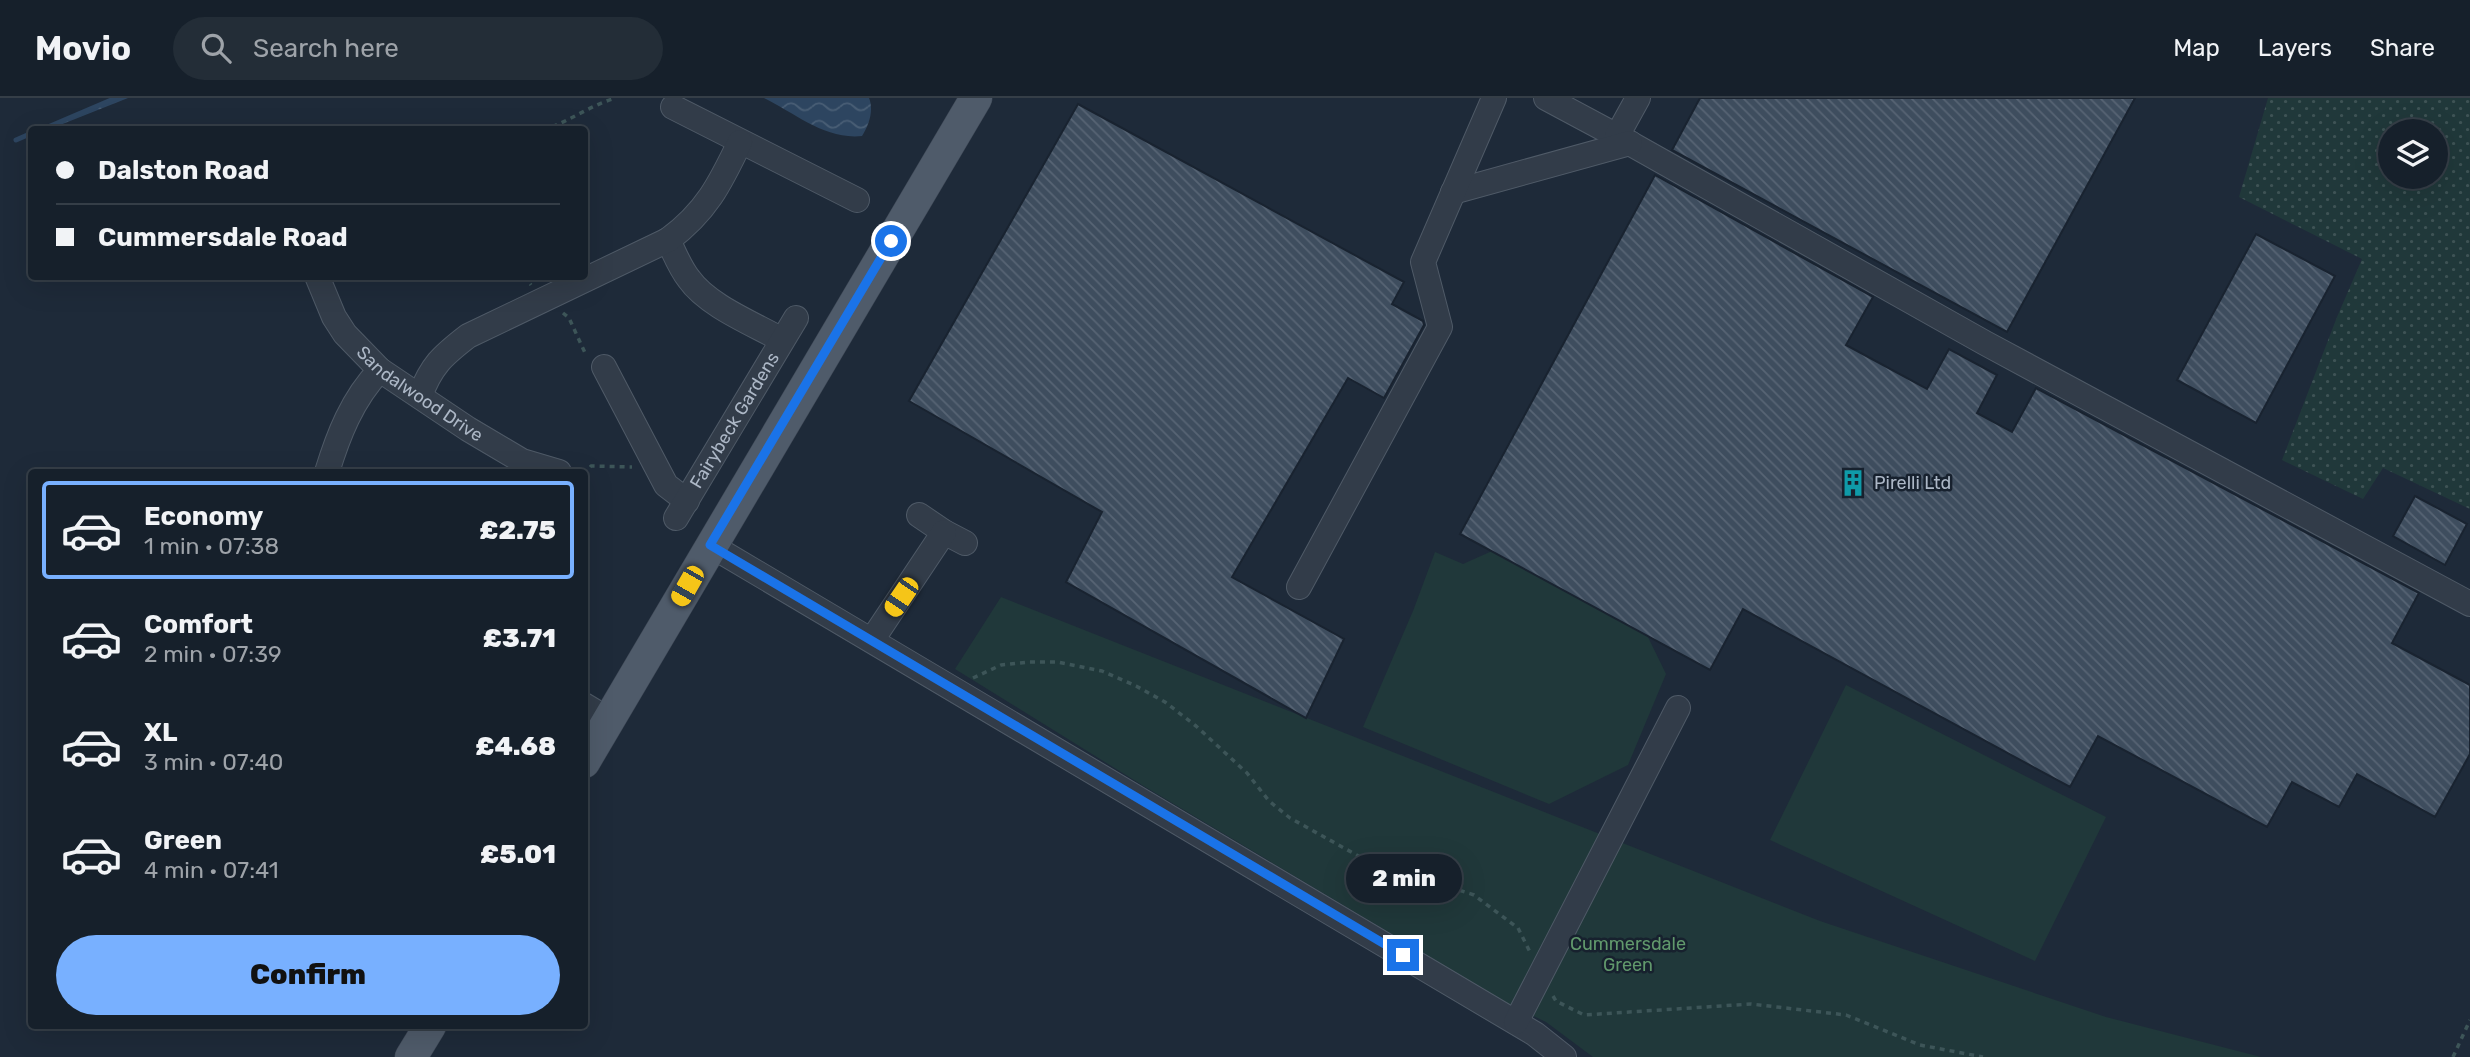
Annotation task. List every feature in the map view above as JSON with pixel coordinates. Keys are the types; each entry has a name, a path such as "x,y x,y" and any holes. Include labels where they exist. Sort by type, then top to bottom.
{"main road":[{"path":"588,747 597,712 710,545 976,98"},
{"path":"411,1057 428,1029"}],"street":[{"path":"1299,587 1440,327 1423,262 1494,98"},
{"path":"1546,98 1624,139 1985,343 2470,604"},
{"path":"1624,139 1639,98"},
{"path":"673,107 857,200"},
{"path":"1453,192 1624,139"},
{"path":"588,279 668,240 693,219 712,198 740,142"},
{"name":"Fairybeck Gardens","path":"668,240 689,280 702,292 719,305 782,340"},
{"name":"Sandalwood Drive","path":"319,280 334,317 345,334 380,370 468,429 522,461 549,469"},
{"path":"420,396 434,365 444,354 468,337 586,280"},
{"name":"Fairybeck Gardens","path":"604,367 666,485 682,509 796,318"},
{"path":"328,469 341,428 380,370"},
{"path":"872,640 955,538 919,515"},
{"path":"710,545 1516,1022 1564,1057"},
{"path":"1516,1022 1678,708"}],"path":[{"path":"556,126 593,106 616,98"},
{"path":"588,470 591,466 642,467"},
{"path":"958,691 975,677 1001,665 1029,662 1057,662 1101,671 1136,686 1165,702 1196,726 1247,774 1269,801 1290,818 1371,863 1474,895 1498,911 1518,928 1556,1001 1584,1014 1666,1008 1765,1006 1846,1014 1920,1045 1983,1057"},
{"path":"2453,1057 2470,1020"}],"green space":[{"path":"2268,98 2470,98 2470,509 2383,468 2363,499 2282,460 2362,259 2239,197"},
{"path":"1492,551 1647,635 1666,674 1628,765 1549,804 1363,727 1413,611 1435,552 1463,564"},
{"name":"Cummersdale Green","path":"1001,597 1820,921 2106,1017 2261,1057 1593,1057 1546,1022 1509,1004 1142,785 955,669"},
{"path":"1846,685 2106,817 2035,961 1770,840"}],"water":[{"path":"116,98 128,98 58,126 48,126"},
{"path":"764,98 869,98 871,112 862,136 848,136 823,130"}],"building":[{"path":"1700,98 2135,98 2007,332 1672,150"},
{"path":"1078,104 1404,282 1392,304 1423,321 1424,325 1384,398 1348,378 1232,577 1344,639 1306,718 1066,582 1102,512 909,401"},
{"name":"Pirelli Ltd","path":"1655,175 1873,297 1846,345 1927,389 1949,349 1997,375 1977,413 2012,432 2036,388 2419,593 2392,643 2470,685 2470,754 2435,817 2357,774 2339,807 2292,782 2267,827 2098,736 2070,787 1743,609 1710,670 1460,534"},
{"path":"2256,234 2335,276 2256,423 2177,380"},
{"path":"2415,496 2467,524 2445,565 2393,536"}],"waterway":[{"path":"50,126 116,98"},
{"path":"16,140 28,135"}],"place":[{"name":"Pirelli Ltd","path":"1853,483"}],"route":[{"path":"891,241 710,545 1403,955"}]}
